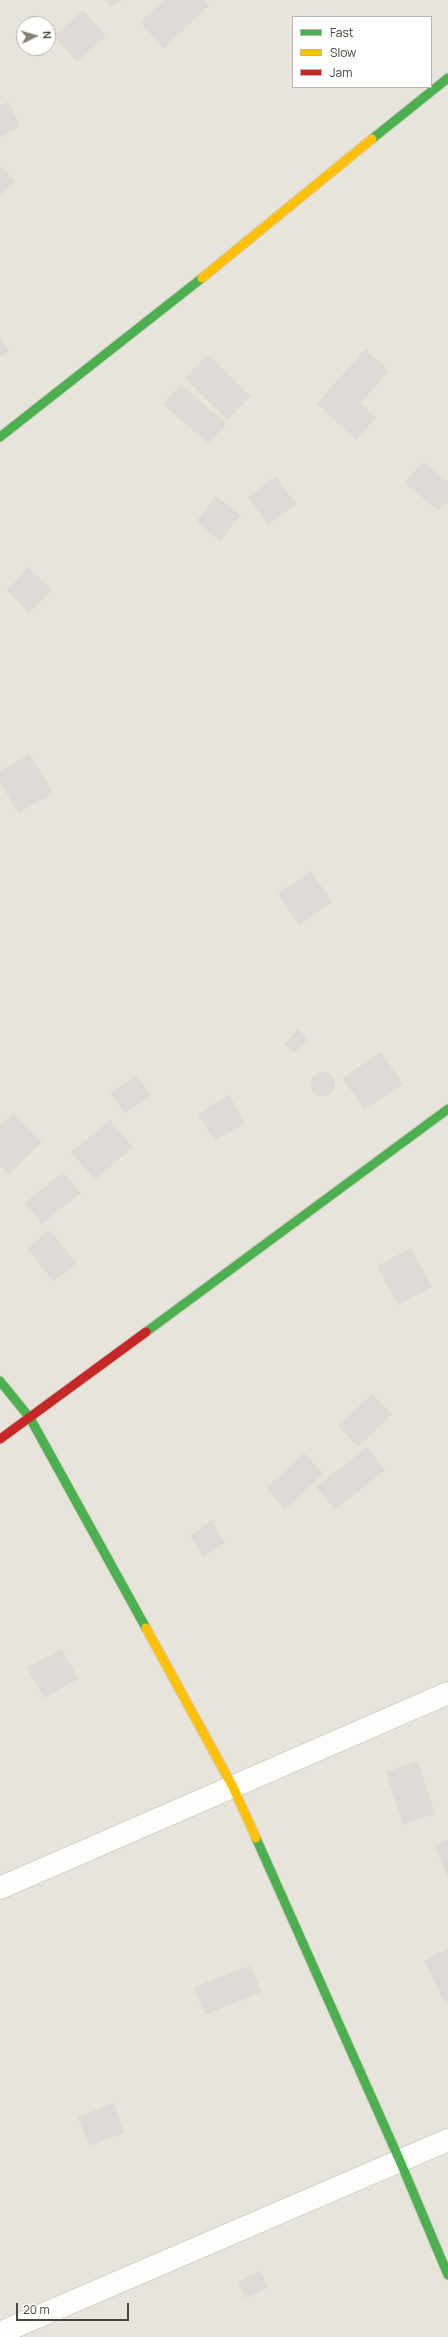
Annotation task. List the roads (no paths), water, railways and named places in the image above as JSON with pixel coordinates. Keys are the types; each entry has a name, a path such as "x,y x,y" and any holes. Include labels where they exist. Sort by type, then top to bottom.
{"street":[{"path":"0,438 51,395 213,269 448,78"},
{"path":"0,1439 448,1109"},
{"path":"0,1381 30,1418 233,1787 400,2161 448,2275"},
{"path":"0,1888 448,1693"},
{"path":"0,2333 448,2140"}]}
